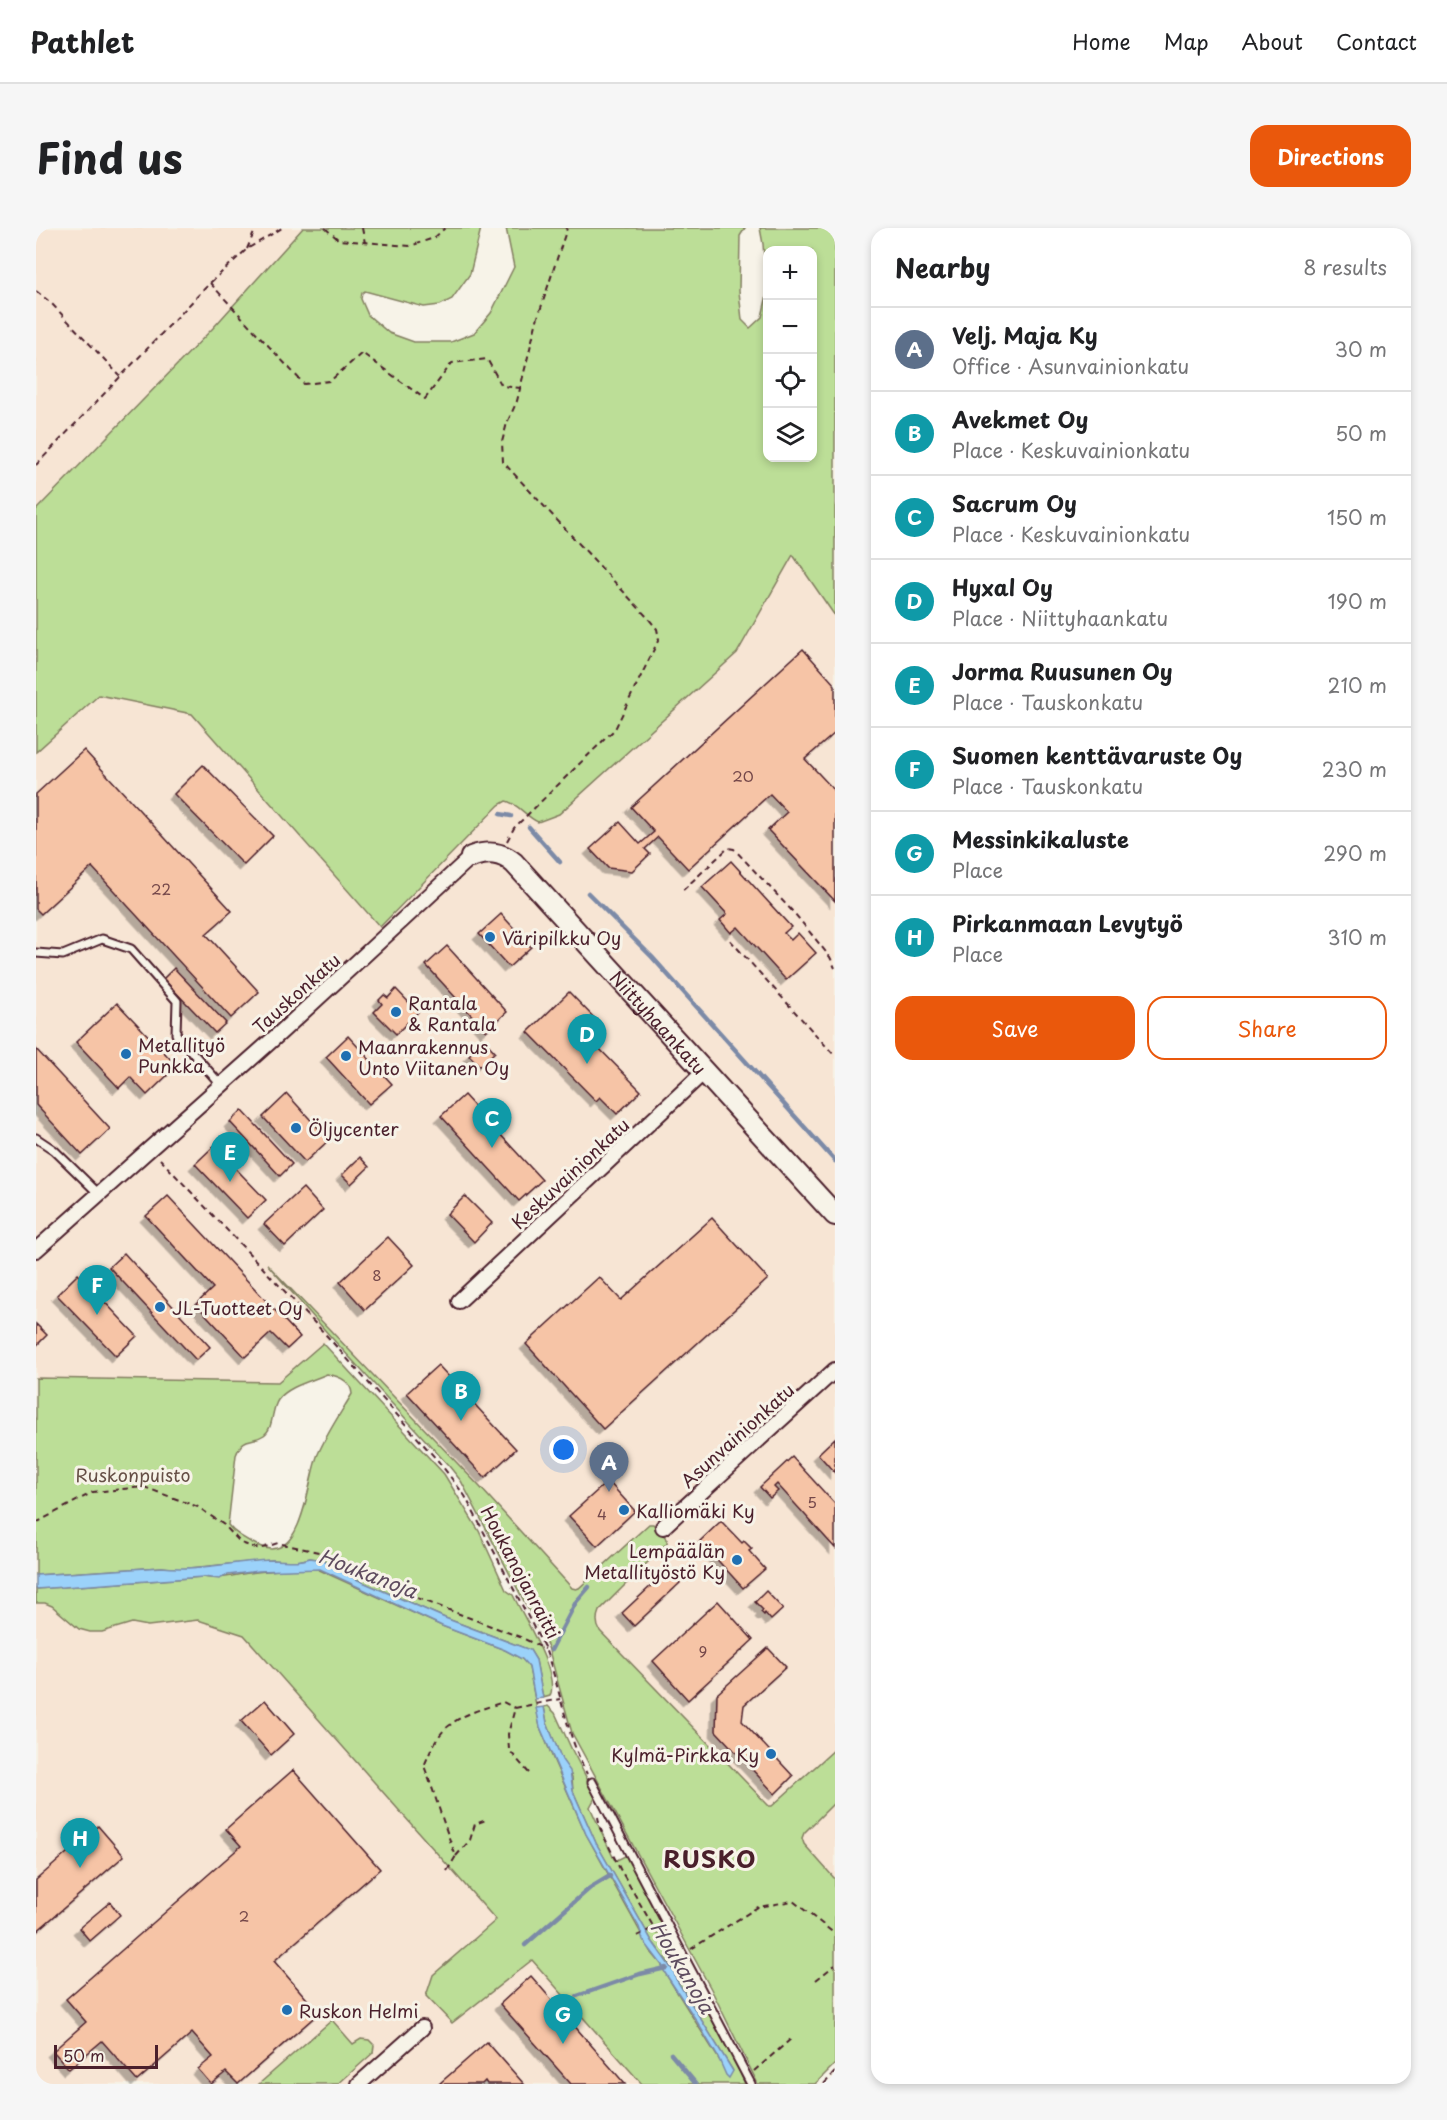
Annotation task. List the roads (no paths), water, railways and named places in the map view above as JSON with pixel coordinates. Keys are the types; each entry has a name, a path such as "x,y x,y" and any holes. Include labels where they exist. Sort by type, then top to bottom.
{"street":[{"name":"Niittyhaankatu","path":"471,857 482,853 500,854 505,855 514,863 835,1215"},
{"name":"Tauskonkatu","path":"36,1250 471,857"},
{"name":"Keskuvainionkatu","path":"459,1301 705,1071"},
{"name":"Asunvainionkatu","path":"663,1527 835,1370"},
{"path":"359,2084 422,2028"}],"lane":[{"path":"36,953 63,955 102,939 131,948 177,1001 176,1034 221,1085"},
{"path":"36,1138 54,1149 99,1194"},
{"path":"592,1782 751,2084"}],"water":[{"path":"310,1558 324,1560 358,1580 445,1618 530,1650 536,1660 543,1698 535,1699 529,1667 522,1659 505,1650 442,1626 320,1569 259,1571 228,1575 219,1579 203,1577 36,1589 36,1575 162,1567 190,1568 272,1560 296,1561"},
{"path":"544,1707 547,1723 562,1760 570,1771 573,1791 596,1843 652,1941 674,1972 676,1979 733,2071 729,2078 662,1965 643,1940 639,1927 586,1834 540,1727 536,1708"}],"waterway":[{"path":"500,814 511,816"},
{"path":"529,827 560,862"},
{"path":"588,893 652,957 835,1161"},
{"path":"551,1650 576,1602 589,1587"},
{"path":"525,1945 590,1888 610,1876"},
{"name":"Houkanoja","path":"577,1996 640,1974 666,1968"},
{"path":"671,2054 696,2084"}],"place":[{"name":"Väripilkku Oy","path":"490,937"},
{"name":"Rantala & Rantala","path":"396,1012"},
{"name":"Metallityö Punkka","path":"126,1054"},
{"name":"Maanrakennus Unto Viitanen Oy","path":"346,1056"},
{"name":"Hyxal Oy","path":"587,1064"},
{"name":"Öljycenter","path":"296,1128"},
{"name":"Sacrum Oy","path":"492,1148"},
{"name":"Jorma Ruusunen Oy","path":"230,1182"},
{"name":"JL-Tuotteet Oy","path":"160,1307"},
{"name":"Suomen kenttävaruste Oy","path":"97,1315"},
{"name":"Avekmet Oy","path":"461,1421"},
{"name":"Velj. Maja Ky","path":"609,1492"},
{"name":"Kalliomäki Ky","path":"624,1510"},
{"name":"Lempäälän Metallityöstö Ky","path":"737,1560"},
{"name":"Kylmä-Pirkka Ky","path":"771,1754"},
{"name":"Pirkanmaan Levytyö","path":"80,1868"},
{"name":"Ruskon Helmi","path":"287,2010"},
{"name":"Messinkikaluste","path":"563,2044"}],"district":[{"name":"RUSKO","path":"710,1858"}],"park label":[{"name":"Ruskonpuisto","path":"133,1474"}]}
